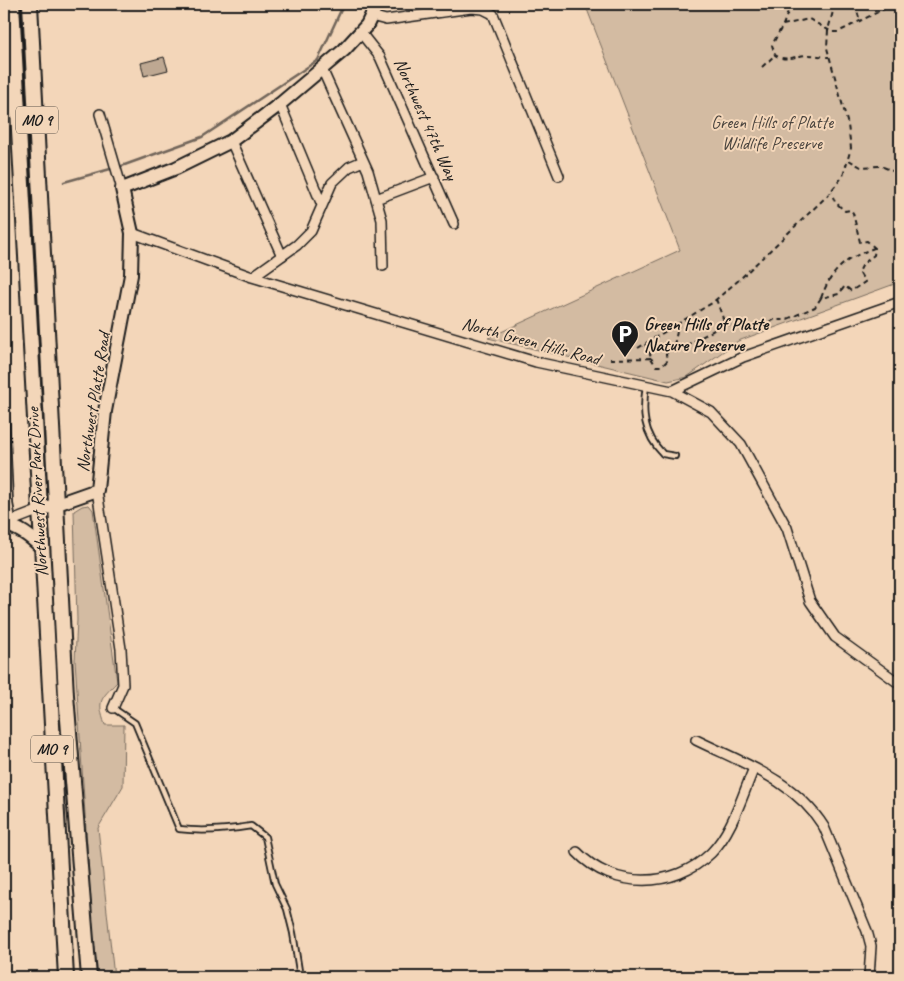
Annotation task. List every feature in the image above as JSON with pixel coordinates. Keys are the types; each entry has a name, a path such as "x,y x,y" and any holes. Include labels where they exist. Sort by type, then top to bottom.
{"main road":[{"name":"Northwest River Park Drive","path":"12,4 12,52 29,276 66,977"},
{"name":"Northwest River Park Drive","path":"30,4 66,695 89,977"},
{"path":"12,52 33,50"}],"street":[{"path":"100,114 120,184 176,168 231,141 280,104 361,33 377,4"},
{"path":"371,16 386,20 472,8 483,8 493,14 559,176"},
{"name":"Northwest 47th Way","path":"361,33 380,57 454,224"},
{"path":"322,69 363,161 376,199 382,220 383,266"},
{"path":"280,104 322,205"},
{"path":"231,141 282,256"},
{"path":"252,277 282,256 311,231 332,183 349,167 363,161"},
{"path":"376,199 434,176"},
{"name":"Northwest Platte Road","path":"112,708 123,685 121,649 97,490 105,411 131,275 132,233 120,184"},
{"name":"North Green Hills Road","path":"132,233 252,277 536,362 672,391 711,412 741,444 787,528 810,601 834,637 900,684"},
{"path":"672,391 742,357 900,302"},
{"path":"7,523 97,490"},
{"path":"7,523 32,537 42,548"},
{"path":"696,740 786,786 814,812 824,827 852,893 871,946 869,977"},
{"path":"577,852 584,860 604,872 627,879 645,882 676,876 692,868 711,853 721,839 754,768"}],"lane":[{"path":"4,370 10,504 7,523"},
{"path":"646,385 643,417 649,437 663,454 675,456"},
{"path":"112,708 136,723 179,829 193,831 231,830 250,826 265,837 275,884 286,909 293,933 300,977"}],"path":[{"path":"791,4 783,25 772,45 775,54 781,59 788,60 809,55 829,57"},
{"path":"638,348 716,299 830,192 843,176 849,160 848,125 829,57 828,30 835,4"},
{"path":"855,4 860,21"},
{"path":"783,25 809,19 832,32 846,30 884,9 889,4"},
{"path":"762,67 775,54"},
{"path":"849,160 861,168 881,166 900,174"},
{"path":"830,192 845,211 850,210 853,213 860,242 867,240 875,248"},
{"path":"821,298 839,294 845,286 851,291 865,282 859,272 863,264 874,255 875,248"},
{"path":"645,344 656,366 662,366 667,360 666,354 669,348 674,345 685,346 725,324 750,327 774,320 785,320 815,306 821,298 829,277 855,255 875,248"},
{"path":"716,299 725,324"},
{"path":"674,345 679,322"},
{"path":"610,360 651,358"}],"green space":[{"name":"Green Hills of Platte Wildlife Preserve","path":"585,4 900,4 900,282 738,341 687,377 668,381 488,338 680,250"},
{"path":"89,505 93,510 117,682 104,697 101,710 105,725 124,725 123,786 98,828 114,977 98,977 92,922 75,660 77,620 74,511 82,506"}],"building":[{"path":"164,57 168,70 144,76 141,63"}],"waterway":[{"path":"119,167 202,137 318,60 341,10 346,4"},
{"path":"64,182 114,168"}],"place":[{"name":"Green Hills of Platte Nature Preserve","path":"625,358"}]}
